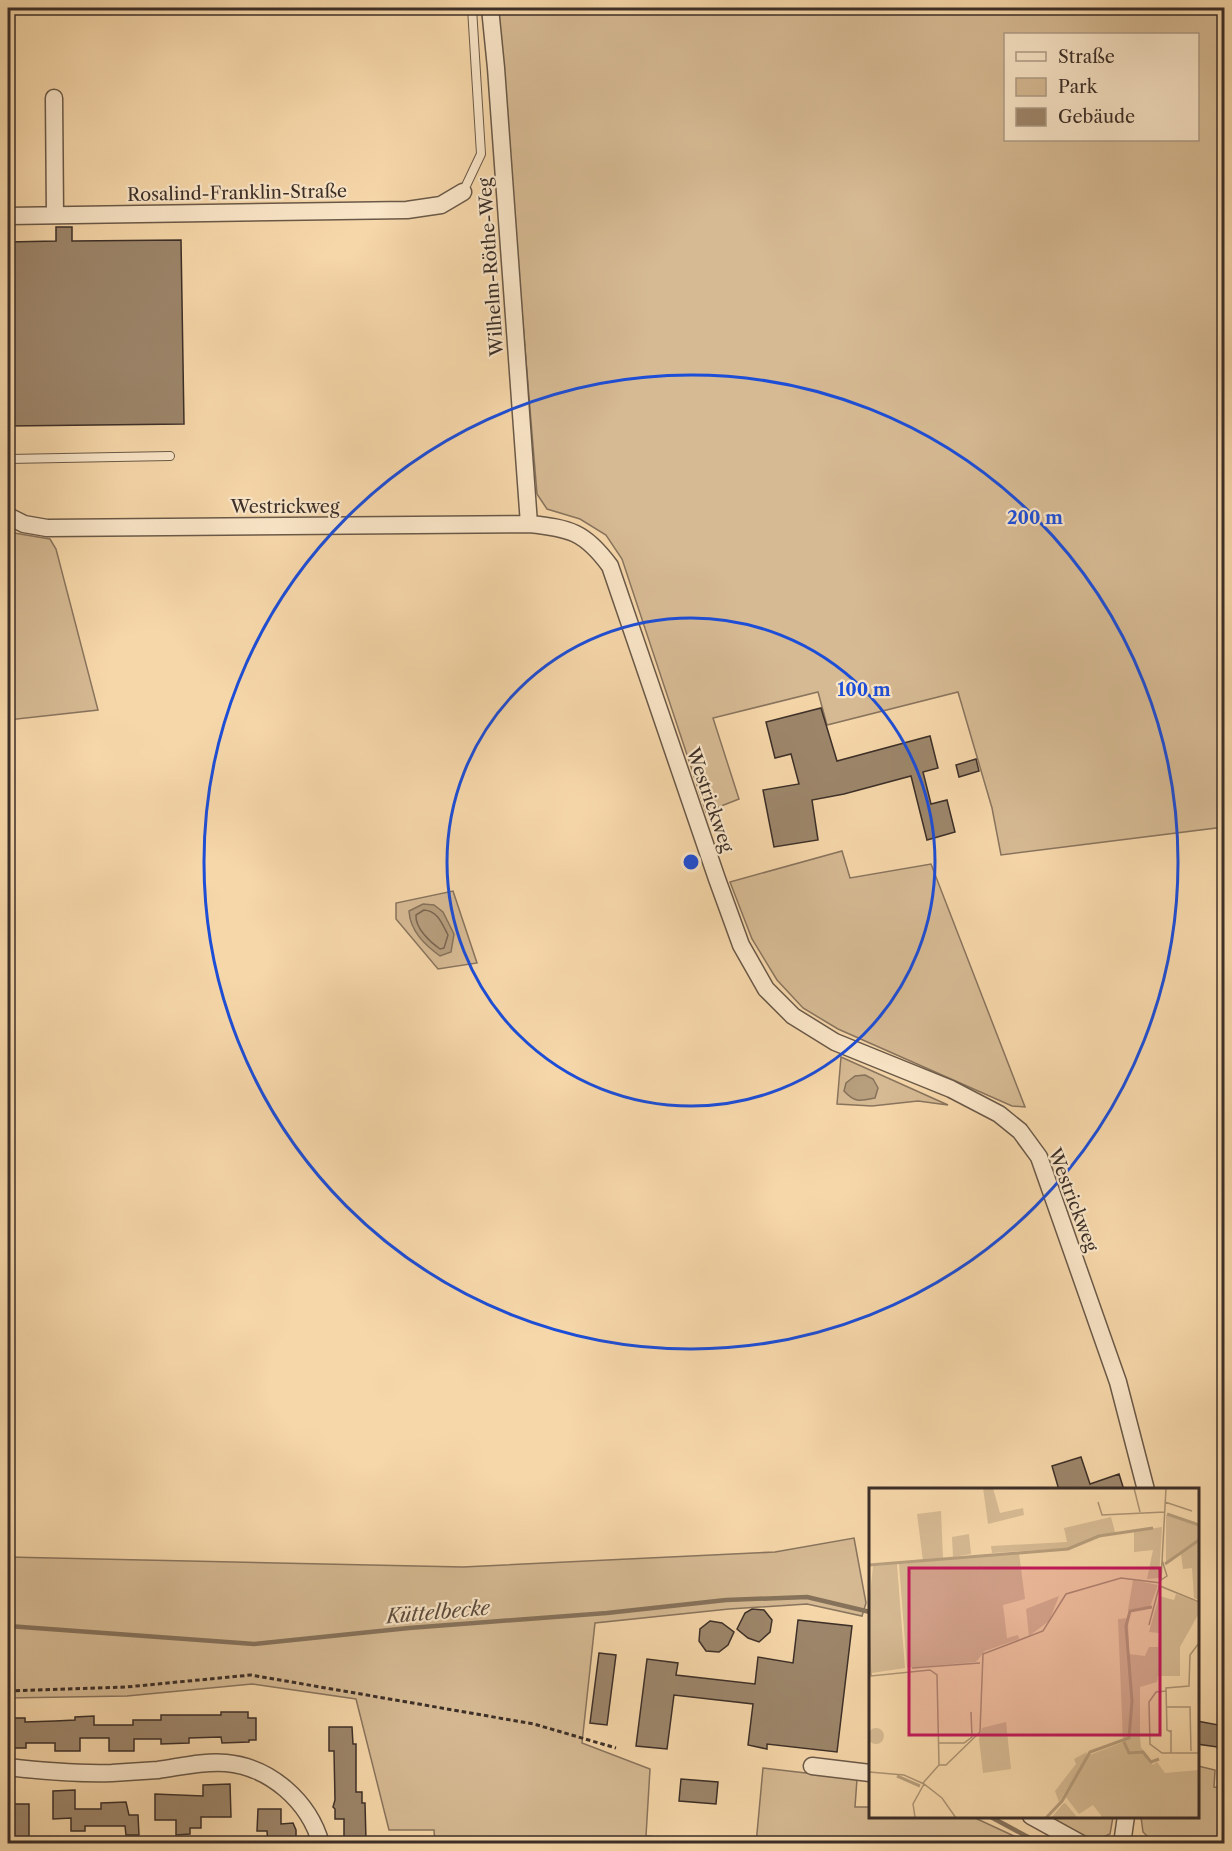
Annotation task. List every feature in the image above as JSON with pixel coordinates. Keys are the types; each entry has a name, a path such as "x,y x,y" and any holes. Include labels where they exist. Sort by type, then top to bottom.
{"street":[{"name":"Wilhelm-Röthe-Weg","path":"489,8 497,80 529,524"},
{"path":"54,98 55,215"},
{"name":"Rosalind-Franklin-Straße","path":"8,216 407,210 441,205 463,192"},
{"name":"Westrickweg","path":"8,516 24,524 47,528 529,524 556,527 574,533 595,546 610,566 741,945 766,989 793,1016 836,1042 951,1089 999,1114 1020,1131 1039,1156 1118,1382 1145,1488"},
{"path":"8,1767 109,1773 156,1770 203,1763 243,1766 275,1780 290,1792 314,1823 321,1844"},
{"path":"812,1766 869,1773"},
{"path":"1035,1818 1082,1844"},
{"path":"1122,1844 1126,1818"}],"lane":[{"path":"463,192 481,154 472,8"},
{"path":"8,459 170,456"}],"path":[{"path":"8,1691 126,1687 250,1675 534,1724 616,1748"}],"green space":[{"path":"497,8 1224,8 1224,827 1001,855 992,808 958,692 827,725 818,692 713,718 739,799 706,812 622,559 606,535 580,519 547,509 537,494"},
{"path":"8,532 50,539 56,549 98,710 8,720"},
{"path":"842,851 850,878 931,864 1025,1107 1012,1106 838,1029 803,1008 777,980 752,939 730,882"},
{"path":"453,891 477,963 438,969 396,919 396,903"},
{"path":"841,1057 948,1105 918,1101 872,1106 837,1104"},
{"path":"854,1538 866,1603 862,1616 807,1604 729,1609 595,1623 582,1743 650,1769 646,1836 727,1843 435,1844 434,1830 389,1830 356,1699 252,1684 127,1696 8,1698 8,1557 463,1567 775,1552"},
{"path":"1199,1766 1215,1770 1214,1787 1224,1788 1224,1843 1154,1843 1143,1832 1141,1818 1199,1818"},
{"path":"763,1768 857,1779 855,1807 869,1807 869,1818 975,1818 1029,1843 756,1844"},
{"path":"1048,1818 1113,1818 1110,1834 1094,1841"}],"water":[{"path":"423,904 434,905 443,912 454,934 451,952 440,956 415,931 409,911"},
{"path":"865,1075 873,1079 878,1088 875,1098 858,1100 851,1098 844,1091 846,1083 855,1076"}],"building":[{"path":"56,227 72,227 72,241 181,240 184,424 8,426 8,242 56,241"},
{"path":"821,708 837,761 930,736 938,768 923,772 931,804 947,800 955,832 927,840 911,776 812,800 818,840 774,847 763,790 799,784 791,754 775,758 766,722"},
{"path":"976,759 979,771 959,777 956,765"},
{"path":"1081,1457 1090,1484 1119,1474 1123,1488 1058,1488 1052,1466"},
{"path":"752,1609 764,1610 772,1620 770,1632 759,1642 748,1638 737,1629 745,1613"},
{"path":"798,1620 852,1626 837,1752 767,1744 767,1749 748,1745 753,1704 674,1695 667,1749 636,1746 647,1659 678,1663 676,1675 755,1684 758,1657 793,1663"},
{"path":"710,1621 722,1623 734,1632 728,1645 719,1652 706,1651 699,1641 700,1629"},
{"path":"599,1653 616,1655 607,1725 590,1723"},
{"path":"221,1712 248,1712 248,1718 256,1718 256,1740 222,1743 221,1737 189,1738 189,1743 161,1744 161,1739 134,1739 134,1751 109,1751 109,1738 80,1738 80,1751 55,1751 55,1743 26,1743 26,1748 8,1748 8,1718 25,1718 25,1722 75,1720 75,1717 94,1716 94,1725 133,1725 133,1720 161,1720 161,1715 221,1715"},
{"path":"1199,1721 1224,1726 1224,1748 1199,1744"},
{"path":"329,1727 352,1727 353,1744 356,1744 356,1792 362,1792 362,1803 365,1803 366,1841 344,1841 344,1819 335,1819 333,1807 335,1800 334,1751 329,1751"},
{"path":"681,1779 718,1782 716,1804 679,1801"},
{"path":"230,1784 231,1817 201,1817 201,1828 190,1828 190,1834 176,1835 176,1820 155,1820 155,1794 203,1796 203,1785"},
{"path":"75,1790 75,1809 101,1809 101,1803 126,1802 129,1815 138,1815 139,1835 126,1835 125,1826 85,1826 85,1831 71,1831 71,1818 53,1819 53,1791"},
{"path":"8,1804 29,1804 29,1844 8,1844"},
{"path":"258,1809 281,1809 281,1824 293,1823 296,1838 290,1838 290,1844 268,1844 267,1831 257,1831"}],"waterway":[{"name":"Küttelbecke","path":"8,1626 254,1644 409,1628 607,1613 726,1600 807,1597 869,1612"},
{"name":"Küttelbecke","path":"993,1818 1041,1844"}]}
